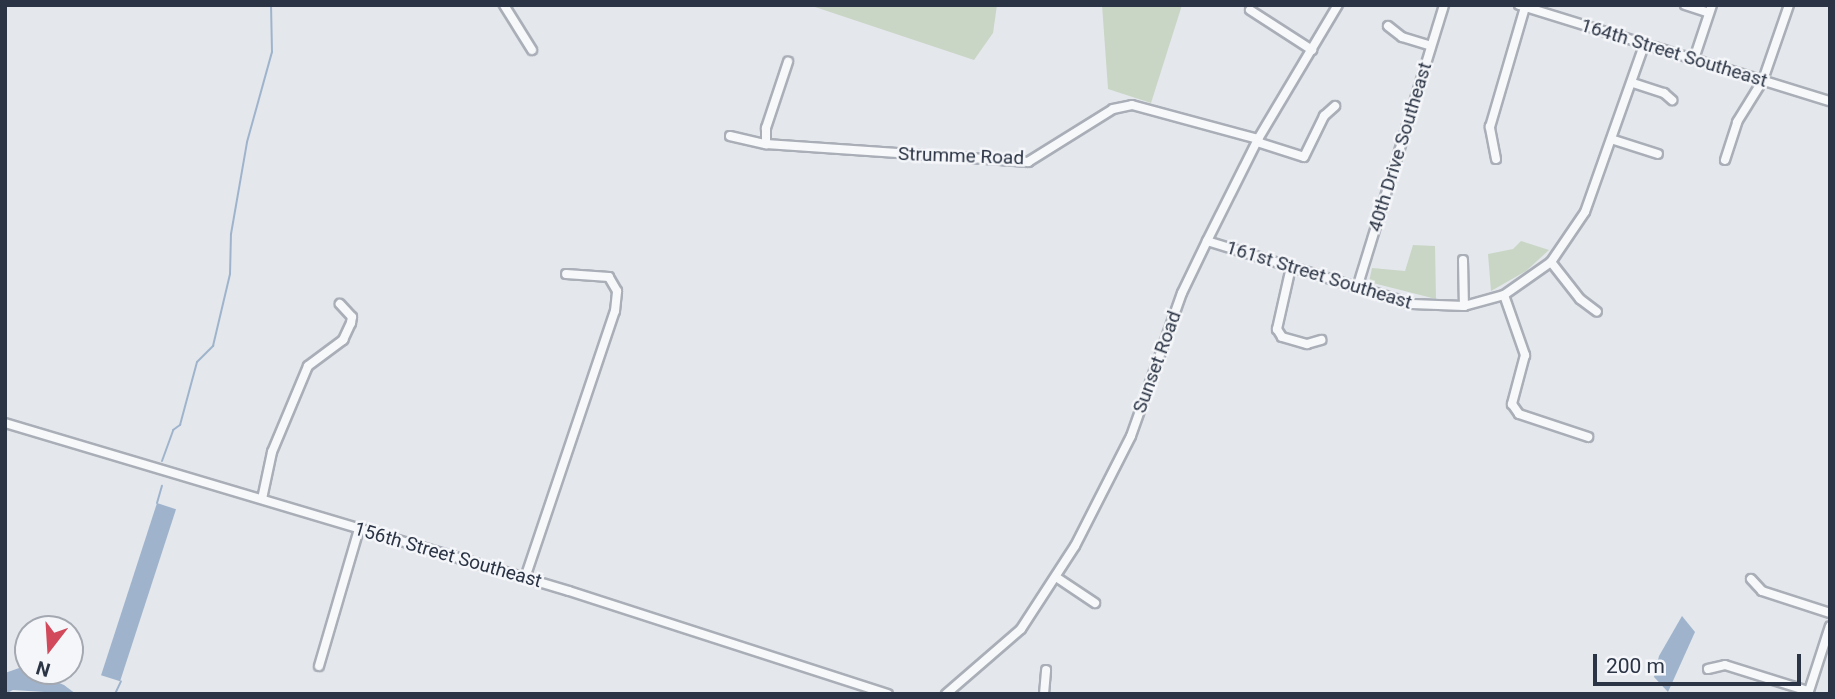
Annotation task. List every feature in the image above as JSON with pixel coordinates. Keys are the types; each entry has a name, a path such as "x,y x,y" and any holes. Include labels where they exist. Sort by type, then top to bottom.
{"street":[{"path":"504,5 532,50"},
{"name":"Sunset Road","path":"947,694 1021,629 1056,577 1131,436 1182,293 1207,241 1258,141 1338,5"},
{"name":"40th Drive Southeast","path":"1357,288 1444,5"},
{"path":"1685,5 1710,9 1694,59"},
{"path":"1725,160 1737,122 1763,80 1788,5"},
{"path":"1496,159 1490,127 1522,6"},
{"name":"164th Street Southeast","path":"1522,6 1830,101"},
{"path":"1250,10 1312,50"},
{"path":"1388,26 1402,37 1431,46"},
{"name":"161st Street Southeast","path":"1207,241 1412,304 1464,306 1504,295 1551,262 1572,233 1614,140 1644,45"},
{"path":"766,144 766,128 788,62"},
{"path":"1633,83 1664,93 1672,100"},
{"name":"Strumme Road","path":"730,136 766,144 1028,162 1113,109 1132,105 1304,157 1324,116 1335,106"},
{"path":"1614,140 1658,154"},
{"path":"1462,260 1464,306"},
{"path":"1551,262 1580,299 1597,312"},
{"path":"1291,268 1277,329 1282,337 1307,344 1321,340"},
{"path":"526,578 615,311 617,291 609,277 566,274"},
{"path":"1504,295 1525,355 1513,404 1519,414 1588,437"},
{"path":"262,499 272,452 309,366 343,340 351,323 352,317 340,304"},
{"name":"156th Street Southeast","path":"5,424 526,578 888,694"},
{"path":"318,666 359,529"},
{"path":"1056,577 1096,603"},
{"path":"1751,579 1762,592 1830,613"},
{"path":"1708,668 1725,665 1808,692 1830,626"},
{"path":"1044,694 1046,670"}],"green space":[{"path":"809,5 997,5 993,33 974,60"},
{"path":"1102,5 1182,5 1151,103 1108,89"},
{"path":"1521,241 1549,250 1526,271 1491,291 1488,254 1513,249"},
{"path":"1413,245 1435,246 1436,299 1369,282 1372,268 1405,271"}],"water":[{"path":"157,503 176,509 120,681 101,675"},
{"path":"1682,616 1695,632 1668,692 1654,677 1659,656"},
{"path":"14,670 14,685 64,685 76,694 13,690 5,694 5,673"}],"waterway":[{"path":"162,461 173,430 180,425 197,362 213,346 230,274 231,234 247,142 272,52 271,5"},
{"path":"157,503 162,486"},
{"path":"115,694 121,681"}]}
